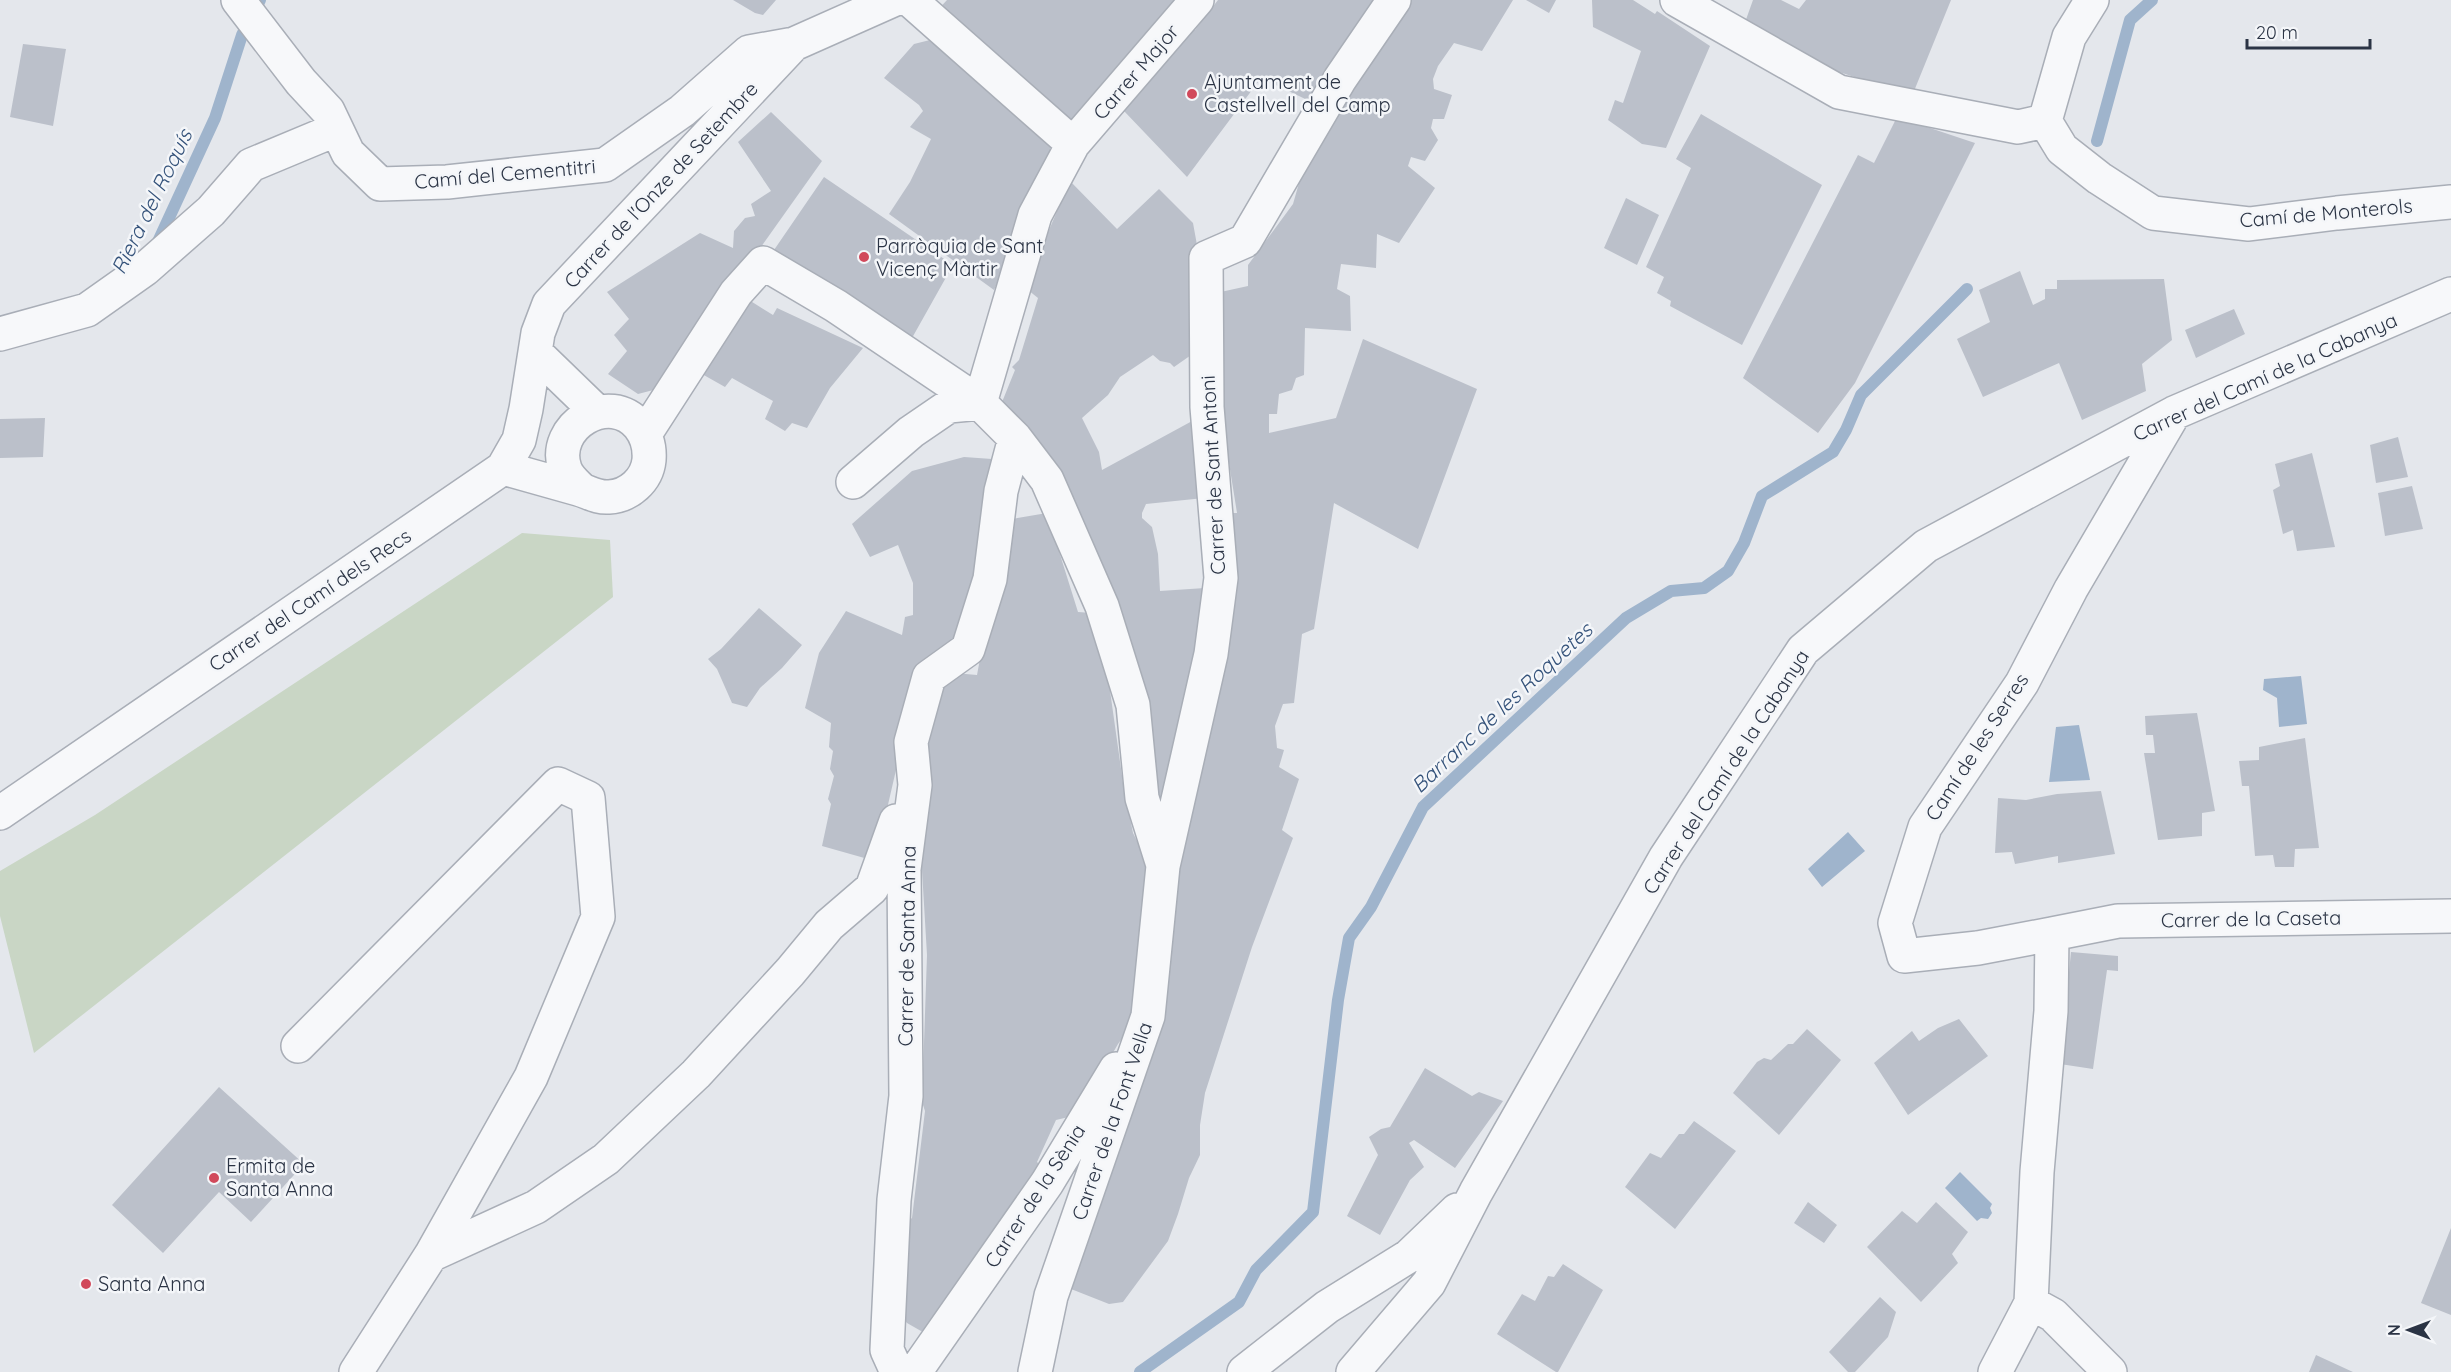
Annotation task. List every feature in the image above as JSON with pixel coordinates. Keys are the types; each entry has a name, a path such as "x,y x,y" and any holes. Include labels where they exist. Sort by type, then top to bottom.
{"street":[{"name":"Camí del Cementitri","path":"238,0 301,82 328,111 335,130 348,153 380,184 447,182 605,165 682,111 749,52 794,44"},
{"path":"794,44 893,0"},
{"path":"910,0 1073,144"},
{"name":"Carrer Major","path":"980,403 1035,215 1073,144 1197,0"},
{"name":"Carrer de Sant Antoni","path":"1163,866 1210,654 1221,578 1207,407 1206,258 1245,242 1340,79 1395,0"},
{"path":"1686,2 1839,92 2018,127 2046,121 2069,37 2092,0"},
{"name":"Carrer de l'Onze de Setembre","path":"536,342 549,304 794,44"},
{"name":"Camí de Monterols","path":"2046,121 2062,149 2099,178 2153,213 2249,224 2451,202"},
{"path":"0,334 87,310 145,269 210,211 251,165 335,130"},
{"path":"645,434 736,293 763,263 836,306 980,403 1016,438 1047,480 1102,606 1133,705 1142,798 1163,866"},
{"name":"Carrer del Camí de la Cabanya","path":"1353,1372 1429,1282 1476,1192 1666,857 1803,650 1926,546 2174,413 2451,294"},
{"path":"536,342 597,412"},
{"name":"Carrer del Camí dels Recs","path":"0,813 503,468 519,440 536,342"},
{"path":"853,482 911,432 949,406 980,403"},
{"path":"503,468 582,490 595,496 610,497 623,494 636,486 649,462 649,447 645,434 636,422 625,415 611,411 597,412 584,417 573,427 566,439 563,453 565,468 570,478 582,490"},
{"name":"Camí de les Serres","path":"2052,934 1978,948 1904,956 1895,923 1925,827 2022,683 2071,589 2174,413"},
{"name":"Carrer de Santa Anna","path":"897,1372 887,1350 894,1200 906,1096 904,869 915,785 911,742 930,678 968,649 990,579 1001,491 1016,438"},
{"path":"431,1255 536,1207 606,1159 696,1074 790,972 829,925 872,888 894,826 912,758"},
{"path":"298,1047 558,784 588,798 598,917 531,1077 431,1255 356,1372"},
{"name":"Carrer de la Font Vella","path":"1035,1372 1051,1296 1148,1016 1163,866"},
{"name":"Carrer de la Caseta","path":"2052,934 2118,921 2451,916"},
{"path":"1995,1372 2031,1303 2037,1172 2051,1011 2052,934"},
{"name":"Carrer de la Sènia","path":"915,1372 1047,1183 1148,1016"},
{"path":"1244,1372 1327,1307 1409,1256 1476,1192"},
{"path":"2031,1303 2053,1315 2110,1372"}],"green space":[{"path":"522,533 610,540 613,597 34,1053 0,916 0,871 95,815"}],"water":[{"path":"2301,676 2307,724 2279,727 2277,698 2263,690 2264,679"},
{"path":"2079,725 2090,780 2049,782 2056,727"},
{"path":"1848,832 1865,851 1822,887 1808,869"},
{"path":"1960,1172 1992,1204 1990,1208 1992,1213 1988,1219 1981,1218 1977,1221 1945,1188"}],"building":[{"path":"733,0 776,0 763,15"},
{"path":"947,0 1188,0 1072,138 933,15"},
{"path":"1218,0 1381,0 1320,106 1261,78 1187,177 1124,111 1188,26 1195,30"},
{"path":"1405,0 1513,0 1482,51 1454,43 1438,66 1433,79 1434,89 1452,95 1444,119 1433,119 1431,128 1438,140 1425,161 1411,157 1408,166 1435,188 1399,243 1377,234 1376,268 1341,264 1337,289 1350,296 1351,331 1305,328 1304,375 1296,378 1292,390 1279,394 1277,414 1269,414 1269,433 1336,418 1363,339 1477,389 1418,549 1334,503 1314,629 1302,634 1294,703 1283,704 1275,726 1277,748 1284,750 1279,767 1299,779 1282,830 1293,838 1252,947 1205,1093 1200,1125 1200,1155 1189,1178 1168,1241 1123,1302 1109,1304 1071,1289 1176,870 1228,513 1237,513 1225,438 1216,293 1248,286 1248,265 1293,204 1303,169"},
{"path":"1526,0 1556,0 1549,13"},
{"path":"1592,0 1633,0 1655,14 1657,11 1710,46 1666,148 1642,144 1608,120 1615,100 1623,103 1641,51 1593,27"},
{"path":"1753,0 1781,0 1799,9 1806,0 1951,0 1912,96 1821,66 1743,28"},
{"path":"930,40 1060,152 994,290 889,214 910,182 931,139 910,127 923,111 919,105 884,78 914,44"},
{"path":"23,44 66,49 53,126 10,117"},
{"path":"771,112 822,161 661,388 638,394 608,374 627,351 614,335 629,319 607,292 700,233 733,248 734,231 745,218 755,216 751,204 771,191 738,142"},
{"path":"1701,114 1822,185 1742,345 1670,306 1671,301 1657,293 1664,277 1646,267 1691,168 1676,159"},
{"path":"1897,117 1975,143 1855,383 1818,433 1743,378 1858,155 1874,163"},
{"name":"Parròquia de Sant Vicenç Màrtir","path":"824,177 953,265 912,338 774,250"},
{"path":"1070,181 1117,229 1159,189 1193,223 1199,256 1194,353 1174,367 1153,355 1120,377 1108,395 1082,418 1099,452 1102,470 1194,420 1204,498 1146,504 1142,513 1142,518 1152,527 1158,554 1160,591 1205,588 1193,704 1155,821 1141,704 998,412 1015,370 1012,367 1019,360 1038,298 1028,290 1046,237"},
{"path":"1626,198 1659,215 1637,265 1604,248"},
{"path":"2020,271 2033,305 2045,299 2045,289 2057,289 2057,280 2164,279 2172,340 2142,364 2146,391 2082,420 2059,363 1983,397 1957,339 1990,322 1979,290"},
{"path":"749,300 773,315 777,308 863,348 830,388 807,428 792,423 785,431 765,419 773,401 732,378 725,387 702,374"},
{"path":"2234,309 2245,334 2196,358 2185,330"},
{"path":"45,418 43,457 0,458 0,419"},
{"path":"2398,437 2408,477 2376,483 2370,445"},
{"path":"2312,453 2335,547 2297,551 2293,530 2283,534 2273,490 2280,486 2275,464"},
{"path":"964,457 992,459 987,540 966,628 925,664 902,744 875,861 822,846 831,804 828,799 834,776 830,769 833,751 829,747 831,723 805,708 819,653 846,611 902,635 905,617 913,615 913,583 898,545 870,557 852,524 912,471"},
{"path":"2412,486 2423,529 2385,536 2378,493"},
{"path":"1047,513 1078,612 1092,613 1105,655 1123,783 1133,833 1150,867 1138,1017 1118,1044 1077,1115 1056,1120 1037,1162 1043,1168 932,1330 921,1331 907,1323 899,1313 906,1223 912,1218 925,1111 922,1102 927,955 917,786 943,672 977,675 1006,520"},
{"path":"759,608 802,645 760,688 747,707 732,703 717,669 708,659 721,649"},
{"path":"2197,713 2215,811 2202,813 2202,836 2158,840 2144,753 2155,753 2153,735 2146,735 2145,716"},
{"path":"2305,738 2319,848 2295,849 2294,867 2275,867 2273,855 2255,856 2249,786 2242,786 2239,761 2259,760 2259,747"},
{"path":"2101,791 2115,854 2058,863 2058,856 2015,864 2012,852 1995,853 1998,798 2026,800 2057,794"},
{"path":"2071,952 2118,956 2118,971 2107,970 2093,1069 2060,1064"},
{"path":"1959,1019 1988,1056 1908,1115 1874,1063 1912,1031 1919,1041 1938,1028"},
{"path":"1807,1029 1841,1060 1779,1135 1733,1093 1757,1062 1764,1058 1771,1060 1788,1044 1793,1044"},
{"path":"1425,1068 1472,1096 1479,1092 1503,1101 1455,1168 1414,1140 1409,1143 1424,1167 1410,1180 1380,1235 1347,1216 1378,1155 1369,1137 1381,1129 1390,1127"},
{"name":"Ermita de Santa Anna","path":"219,1087 304,1164 251,1222 219,1192 163,1253 112,1205"},
{"path":"1694,1121 1736,1151 1675,1229 1625,1187 1650,1153 1661,1158 1679,1134 1684,1134"},
{"path":"1808,1202 1837,1225 1824,1243 1794,1223"},
{"path":"1936,1202 1968,1232 1952,1254 1958,1263 1921,1302 1867,1247 1902,1211 1917,1223"},
{"path":"2451,1228 2451,1315 2421,1303"},
{"path":"1563,1264 1603,1290 1556,1372 1497,1334 1522,1294 1535,1301 1548,1276 1554,1277"},
{"path":"1880,1297 1896,1312 1888,1337 1855,1372 1848,1372 1829,1352"},
{"path":"2316,1355 2353,1372 2309,1372"}],"waterway":[{"name":"Riera del Roquís","path":"156,246 215,118 242,35 260,0"},
{"name":"Barranc de les Roquetes","path":"2097,141 2130,20 2152,0"},
{"name":"Barranc de les Roquetes","path":"1140,1372 1239,1302 1256,1270 1313,1212 1338,1000 1349,938 1371,907 1423,807 1626,618 1671,591 1704,588 1728,571 1744,543 1762,496 1833,452 1846,430 1861,395 1967,289"}],"place":[{"name":"Ajuntament de Castellvell del Camp","path":"1192,94"},
{"name":"Parròquia de Sant Vicenç Màrtir","path":"864,257"},
{"name":"Ermita de Santa Anna","path":"214,1178"},
{"name":"Santa Anna","path":"86,1284"}]}
